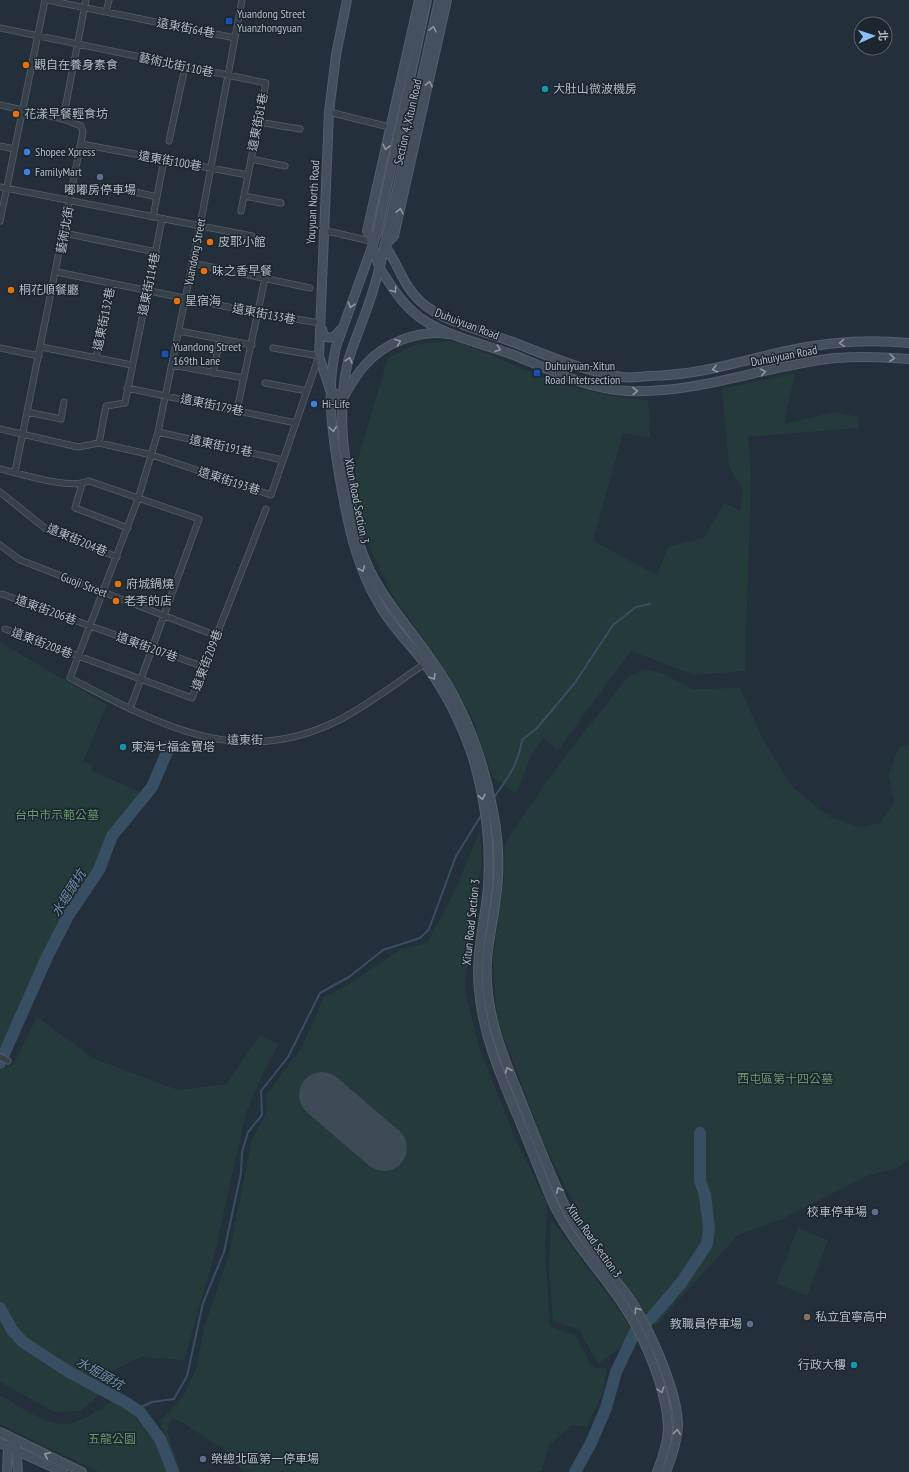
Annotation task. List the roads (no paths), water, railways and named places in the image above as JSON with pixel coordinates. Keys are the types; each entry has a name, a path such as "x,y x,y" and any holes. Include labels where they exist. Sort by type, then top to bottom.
{"street":[{"name":"遠東街64巷","path":"46,0 235,38"},
{"path":"0,221 46,0"},
{"path":"0,105 62,119 86,0"},
{"path":"106,12 109,0"},
{"name":"Yuandong Street","path":"104,592 138,499 158,432 200,226 242,0"},
{"name":"Youyuan North Road","path":"330,390 319,356 323,232 329,112 336,55 346,0"},
{"name":"Section 4, Xitun Road","path":"374,242 367,231 419,0"},
{"name":"Section 4, Xitun Road","path":"330,390 334,355 374,242 427,0"},
{"name":"Section 4, Xitun Road","path":"342,399 347,363 368,307 379,268 439,0"},
{"name":"Section 4, Xitun Road","path":"384,245 394,236 447,0"},
{"name":"藝術北街110巷","path":"0,28 228,76"},
{"path":"169,141 184,67"},
{"name":"遠東街81巷","path":"228,76 266,83 241,211"},
{"path":"329,112 385,126"},
{"name":"藝術北街","path":"15,472 57,272 84,132 81,126 62,119"},
{"path":"258,122 300,129"},
{"name":"遠東街100巷","path":"81,144 211,168"},
{"path":"0,146 14,149"},
{"path":"251,159 285,166"},
{"path":"153,217 164,160"},
{"path":"211,168 248,175"},
{"path":"0,187 252,236"},
{"path":"126,190 157,196"},
{"path":"244,196 281,203"},
{"name":"遠東街114巷","path":"99,443 106,406 125,403 162,219"},
{"path":"323,232 332,232 384,245"},
{"path":"64,233 156,252"},
{"name":"Duhuiyuan Road","path":"374,242 379,268 400,298 414,313 442,329 512,355 569,379 600,387 626,391 684,389 835,358 879,357 909,359"},
{"name":"Duhuiyuan Road","path":"384,245 401,277 422,302 434,311 465,325 569,364 623,377 692,374 786,351 831,344 885,341 909,343"},
{"path":"192,263 310,288"},
{"path":"57,272 110,283"},
{"path":"237,410 265,278"},
{"name":"遠東街132巷","path":"96,358 110,283 185,298"},
{"name":"遠東街133巷","path":"185,298 320,322"},
{"path":"320,322 324,336 329,338 335,337 346,321"},
{"path":"179,331 252,344"},
{"path":"330,390 342,399 364,366 374,356 394,343 406,338 433,333 461,336"},
{"path":"213,372 220,339"},
{"path":"41,347 132,365"},
{"path":"0,348 39,356"},
{"path":"274,348 319,356 284,460"},
{"path":"172,365 244,378"},
{"path":"265,383 307,391"},
{"name":"遠東街179巷","path":"128,388 296,423"},
{"name":"Xitun Road Section 3","path":"330,390 337,465 354,551 371,590 382,609 428,661 453,709 471,752 482,797 489,845 488,888 479,941 478,970 483,1021 487,1036 496,1065 553,1203 570,1232 624,1305 648,1353 663,1395 668,1434 657,1472"},
{"name":"Xitun Road Section 3","path":"342,399 341,420 343,450 360,546 376,583 386,600 428,661 455,696 466,719 476,746 494,813 498,843 497,889 487,961 488,994 492,1024 500,1049 546,1163 569,1212 593,1252 628,1296 642,1318 659,1356 672,1392 678,1423 675,1447 666,1472"},
{"path":"27,412 61,419 64,402"},
{"path":"0,429 78,447 99,443 152,455"},
{"name":"遠東街191巷","path":"158,432 284,460"},
{"name":"遠東街193巷","path":"152,455 271,495 284,460"},
{"path":"0,469 69,484 82,484 89,481 198,519 130,709"},
{"path":"82,484 75,508 128,528"},
{"name":"遠東街204巷","path":"0,492 46,528 117,557"},
{"name":"遠東街209巷","path":"78,657 192,698 266,509"},
{"name":"Guoji Street","path":"0,545 20,560 217,636"},
{"name":"遠東街","path":"104,592 70,678 142,716 208,739 234,741 273,740 311,731 336,722 359,709 428,661"},
{"name":"遠東街206巷","path":"2,594 90,626"},
{"name":"遠東街207巷","path":"90,626 204,667"},
{"name":"遠東街208巷","path":"5,629 78,657"},
{"path":"0,1058 8,1061"},
{"path":"0,1432 82,1472"},
{"path":"4,1445 12,1438"},
{"path":"12,1438 18,1451 18,1472"},
{"path":"4,1445 63,1472"},
{"path":"4,1445 7,1472"}],"waterway":[{"path":"495,796 509,776 518,756 522,740 537,728 574,684 613,625 636,607 650,604"},
{"name":"水堀頭坑","path":"0,1063 47,957 68,916 99,870 112,836 152,787 170,745"},
{"path":"137,1409 152,1402 174,1399 187,1376 203,1303 224,1252 241,1173 242,1152 248,1132 262,1115 261,1091 288,1057 320,993 349,977 383,950 420,938 429,929 456,856 482,814"},
{"path":"575,1472 591,1443 606,1408 616,1372 635,1332 652,1317 681,1283 707,1244 709,1228 705,1195 700,1181 700,1133"},
{"name":"水堀頭坑","path":"0,1308 12,1330 23,1342 69,1372 125,1402 140,1412 160,1439 173,1472"}],"place":[{"name":"Yuandong Street Yuanzhongyuan","path":"229,21"},
{"name":"觀自在養身素食","path":"26,65"},
{"name":"大肚山微波機房","path":"545,89"},
{"name":"花漾早餐輕食坊","path":"16,114"},
{"name":"Shopee Xpress","path":"27,152"},
{"name":"FamilyMart","path":"27,172"},
{"name":"嘟嘟房停車場","path":"100,177"},
{"name":"皮耶小館","path":"210,242"},
{"name":"味之香早餐","path":"204,271"},
{"name":"桐花順餐廳","path":"11,290"},
{"name":"星宿海","path":"177,301"},
{"name":"Yuandong Street 169th Lane","path":"165,354"},
{"name":"Duhuiyuan-Xitun Road Intetrsection","path":"537,373"},
{"name":"Hi-Life","path":"314,404"},
{"name":"府城鍋燒","path":"118,584"},
{"name":"老李的店","path":"116,601"},
{"name":"東海七福金寶塔","path":"123,747"},
{"name":"校車停車場","path":"875,1212"},
{"name":"私立宜寧高中","path":"807,1317"},
{"name":"教職員停車場","path":"750,1324"},
{"name":"行政大樓","path":"854,1365"},
{"name":"榮總北區第一停車場","path":"203,1459"}],"park label":[{"name":"台中市示範公墓","path":"57,815"},
{"name":"西屯區第十四公墓","path":"785,1079"},
{"name":"五龍公園","path":"112,1439"}]}
